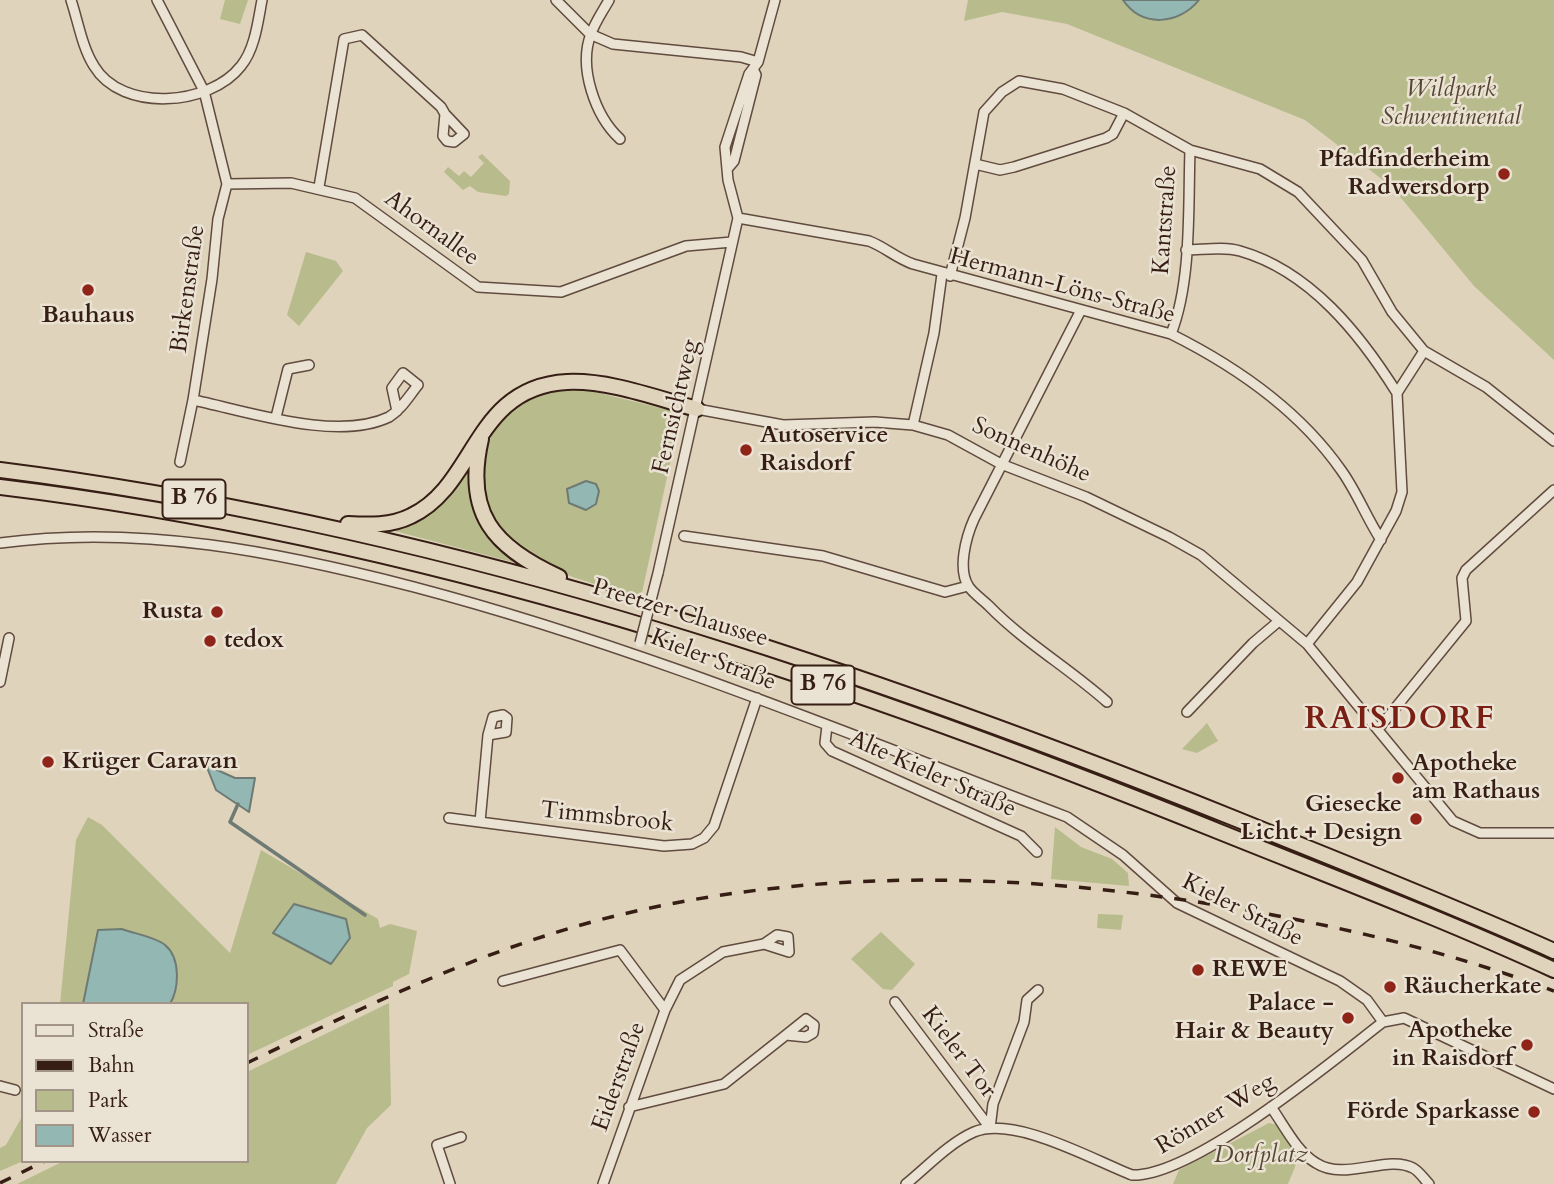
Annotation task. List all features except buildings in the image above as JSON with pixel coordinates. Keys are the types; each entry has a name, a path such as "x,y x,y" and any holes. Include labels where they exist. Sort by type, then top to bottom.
{"highway":[{"name":"B 76","path":"322,523 379,524 413,516 441,492 483,433 516,397 541,386 567,382 595,384 697,409"},
{"name":"B 76","path":"483,433 475,483 479,505 489,527 506,547 525,561 560,578 571,587"},
{"name":"Preetzer Chaussee","path":"0,470 104,484 322,523 571,587 792,654 1104,766 1554,951"},
{"name":"Preetzer Chaussee","path":"0,487 174,512 338,545 596,611 752,659 933,721 1097,782 1554,970"}],"street":[{"path":"71,0 95,68 121,89 136,96 156,98 188,98 240,69 249,54 262,0"},
{"path":"157,0 204,91 227,184"},
{"path":"556,0 590,34 613,44 741,57 756,66"},
{"path":"609,0 590,34 587,63 592,90 608,128 620,139"},
{"name":"Fernsichtweg","path":"638,654 697,409 738,218 728,168 734,161 756,66 775,0"},
{"path":"319,187 344,39 362,35 446,114"},
{"path":"913,425 946,275 975,164 984,112 1002,92 1019,80 1063,89 1124,113 1190,150 1260,169 1298,192 1362,260 1392,312 1424,351 1486,387 1554,440"},
{"path":"975,164 1000,170 1106,138 1113,134 1124,113"},
{"name":"Kantstraße","path":"1171,334 1176,320 1186,250 1190,150"},
{"name":"Ahornallee","path":"227,184 291,183 319,187 355,198 478,287 561,292 686,246 732,242"},
{"name":"Birkenstraße","path":"180,462 193,400 212,279 218,219 227,184"},
{"name":"Hermann-Löns-Straße","path":"738,218 869,241 882,246 896,258 946,275 1171,334 1253,383 1296,419 1340,468 1381,540"},
{"path":"1186,250 1238,250 1287,271 1353,328 1397,393 1402,492 1396,511 1357,582 1307,644"},
{"path":"1081,310 1001,464 966,538 964,549 968,586 1001,619 1082,679 1107,702"},
{"path":"1397,393 1424,351"},
{"path":"275,416 288,369 309,365"},
{"path":"193,400 330,426 352,425 388,417 397,411"},
{"name":"Sonnenhöhe","path":"697,409 783,425 875,422 913,425 948,435 1001,464 1086,497 1169,537 1201,555 1307,644 1461,827 1480,833 1554,832"},
{"path":"1379,728 1466,621 1462,578 1465,570 1554,491"},
{"path":"684,536 823,556 945,592 968,586"},
{"name":"Kieler Straße","path":"0,543 58,538 162,540 227,546 307,560 514,614 638,654 1067,817 1123,855 1177,903 1349,987 1367,1000 1383,1022"},
{"path":"1187,712 1253,643 1279,621"},
{"path":"0,682 9,638"},
{"name":"Timmsbrook","path":"450,818 642,844 692,844 704,838 713,826 757,698"},
{"name":"Alte Kieler Straße","path":"827,726 825,743 832,751 1021,836 1037,852"},
{"path":"480,822 488,735"},
{"path":"665,1010 680,980 723,952 764,944"},
{"name":"Eiderstraße","path":"503,981 620,950 665,1010 603,1184"},
{"path":"906,1184 962,1139 990,1128 993,1104 1024,1022 1027,1000 1038,990"},
{"name":"Kieler Tor","path":"895,1002 990,1128"},
{"path":"1383,1022 1404,1018 1554,1089"},
{"name":"Rönner Weg","path":"990,1128 1014,1128 1151,1180 1271,1107 1383,1022"},
{"path":"629,1107 724,1084 786,1035"},
{"path":"0,1086 15,1090"},
{"path":"1271,1107 1303,1152 1317,1164 1339,1171 1405,1165 1416,1169 1429,1184"},
{"path":"450,1184 437,1145 461,1137"}],"green space":[{"path":"225,0 248,0 240,24 220,19"},
{"name":"Wildpark Schwentinental","path":"968,0 1554,0 1554,360 1474,286 1392,187 1305,120 1067,24 1002,12 964,21"},
{"path":"482,154 510,181 509,194 506,196 478,192 470,186 463,190 444,172 448,167 459,176 464,171 471,177 484,163 478,157"},
{"path":"306,252 336,261 343,271 299,326 287,315"},
{"path":"591,391 681,413 641,597 566,575 531,559 501,536 490,521 483,504 481,485 486,448 505,416 519,404 536,396 554,392"},
{"path":"474,454 480,521 497,546 516,563 391,530 418,518"},
{"path":"1207,723 1218,741 1197,753 1182,749"},
{"path":"88,817 102,825 230,953 261,850 378,919 380,928 390,924 417,931 409,974 393,982 393,986 248,1055 248,1002 60,1002 76,840"},
{"path":"1055,827 1081,847 1112,859 1128,873 1129,886 1051,879"},
{"path":"1098,914 1123,915 1121,930 1097,928"},
{"path":"881,932 915,964 892,990 883,989 851,959"},
{"path":"389,1003 391,1105 367,1128 336,1184 17,1184 60,1163 248,1163 248,1072"},
{"path":"21,1119 21,1162 0,1171 0,1148 6,1145"},
{"name":"Dorfplatz","path":"1269,1123 1277,1125 1299,1157 1288,1184 1173,1184 1179,1170"}],"water":[{"path":"1123,0 1199,0 1181,14 1161,20 1140,15"},
{"path":"586,481 596,484 599,491 596,504 586,510 569,503 567,489"},
{"path":"206,765 235,778 255,778 249,812 216,790"},
{"path":"294,904 346,919 350,938 331,964 273,933"},
{"path":"122,929 165,945 174,958 177,974 171,1002 83,1002 98,930"}],"waterway":[{"path":"238,804 230,822 365,915"}],"railway":[{"path":"248,1063 419,983 553,933 679,902 760,890 840,883 921,880 1003,882 1165,897 1246,910 1363,934 1478,965 1554,991"},
{"path":"0,1183 41,1163"}],"place":[{"name":"Pfadfinderheim Radwersdorp","path":"1504,174"},
{"name":"Bauhaus","path":"88,290"},
{"name":"Autoservice Raisdorf","path":"746,450"},
{"name":"Rusta","path":"217,612"},
{"name":"tedox","path":"210,641"},
{"name":"Krüger Caravan","path":"48,762"},
{"name":"Apotheke am Rathaus","path":"1398,778"},
{"name":"Giesecke Licht + Design","path":"1416,819"},
{"name":"REWE","path":"1198,970"},
{"name":"Räucherkate","path":"1390,987"},
{"name":"Palace - Hair & Beauty","path":"1348,1018"},
{"name":"Apotheke in Raisdorf","path":"1527,1045"},
{"name":"Förde Sparkasse","path":"1534,1112"}],"district":[{"name":"RAISDORF","path":"1400,721"}]}
